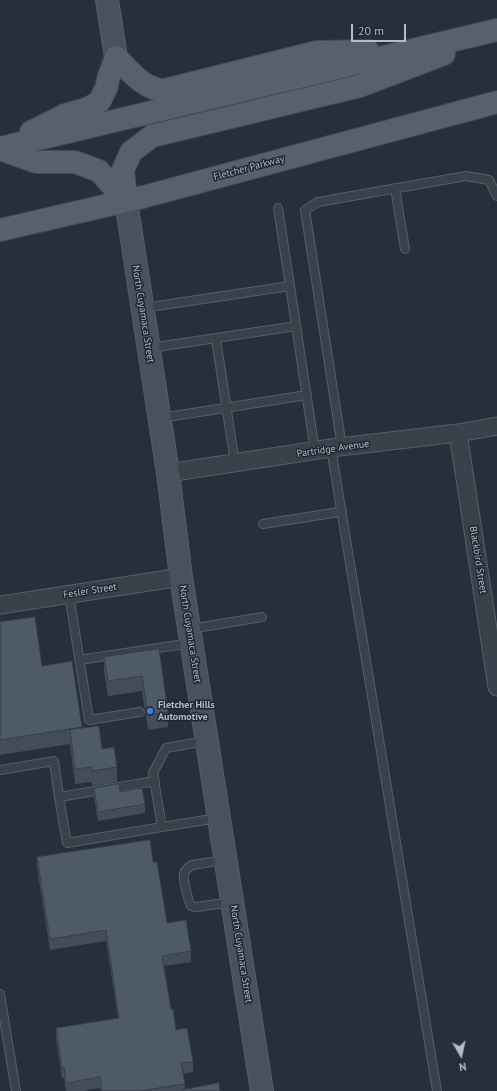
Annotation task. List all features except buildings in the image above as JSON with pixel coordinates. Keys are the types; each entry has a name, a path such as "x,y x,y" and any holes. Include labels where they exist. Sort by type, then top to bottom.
{"main road":[{"path":"0,148 65,115 89,108 100,101 107,86 116,57 107,0"},
{"path":"0,148 497,30"},
{"path":"126,201 123,170 131,152 152,136 360,86 497,33"},
{"path":"116,57 147,86 157,90 165,90 317,52 413,50"},
{"name":"Fletcher Parkway","path":"0,230 126,201 497,102"},
{"path":"0,148 36,162 75,162 99,171 126,201"},
{"name":"North Cuyamaca Street","path":"126,201 160,418 190,636 262,1091"}],"street":[{"name":"Partridge Avenue","path":"168,473 330,449 458,433 497,426"},
{"name":"Blackbird Street","path":"458,433 497,687"},
{"name":"Fesler Street","path":"0,605 181,577"}],"lane":[{"path":"437,1091 342,511 330,449 305,210 318,202 466,176 489,180 497,196"},
{"path":"395,188 405,249"},
{"path":"278,208 306,395 330,449"},
{"path":"142,308 290,286"},
{"path":"149,349 296,326"},
{"path":"216,339 235,463"},
{"path":"160,418 306,395"},
{"path":"263,524 342,511"},
{"path":"69,594 89,720 140,712"},
{"path":"79,660 190,636 262,617"},
{"path":"162,827 153,773 166,748 207,741"},
{"path":"0,770 54,761 67,843 219,818"},
{"path":"59,796 155,781"},
{"path":"226,860 192,864 188,867 184,874 187,898 191,906 196,907 232,902"},
{"path":"0,994 16,1091"}],"place":[{"name":"Fletcher Hills Automotive","path":"150,711"}]}
